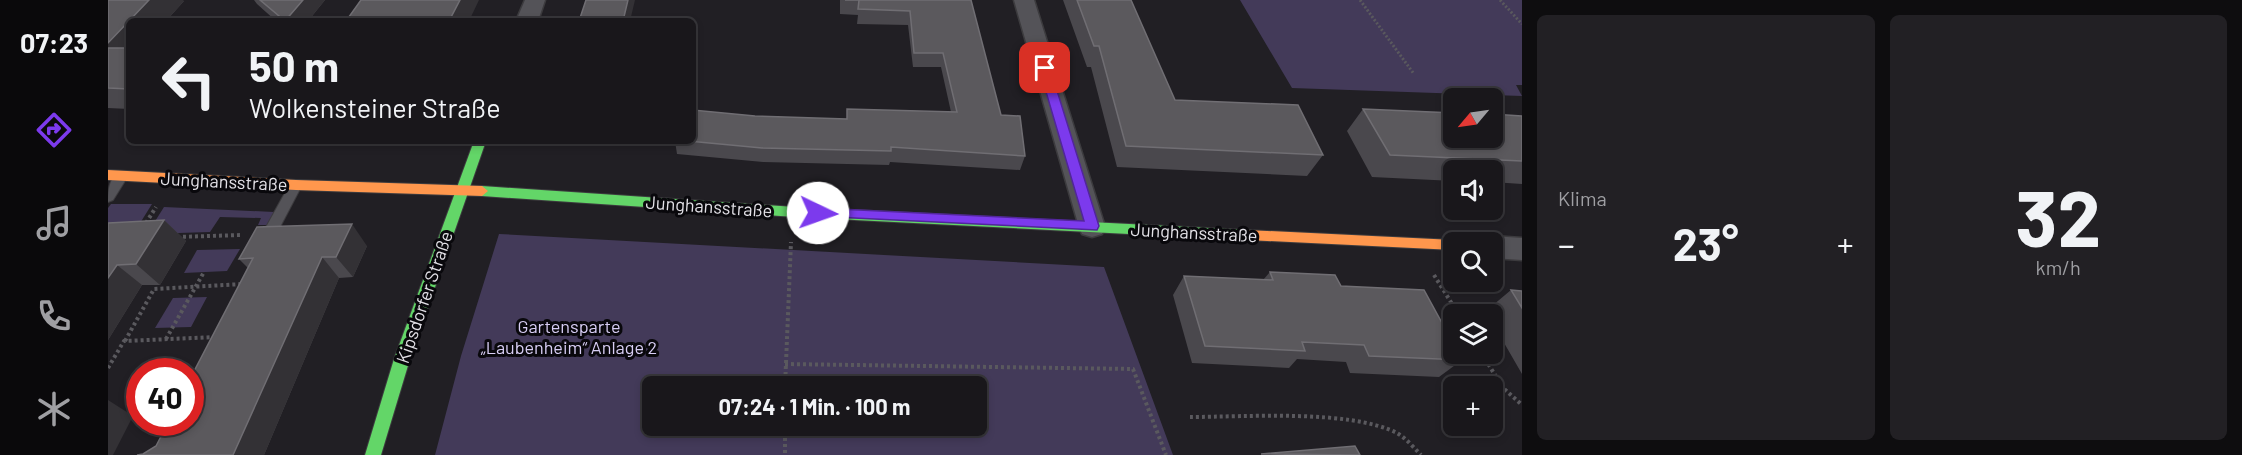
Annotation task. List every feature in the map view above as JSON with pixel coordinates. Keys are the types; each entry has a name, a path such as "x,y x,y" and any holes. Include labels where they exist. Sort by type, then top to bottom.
{"street":[{"path":"528,18 535,0"},
{"path":"1024,0 1092,226"},
{"name":"Kipsdorfer Straße","path":"373,455 402,359 460,189 479,144"},
{"name":"Junghansstraße","path":"108,175 296,185 460,189 795,212 1443,244"},
{"path":"1503,248 1522,249"}],"lane":[{"path":"108,197 122,176"},
{"path":"244,284 296,185"}],"path":[{"path":"1360,0 1414,74"},
{"path":"1500,0 1522,24"},
{"path":"142,229 174,178"},
{"path":"785,376 790,250 795,212"},
{"path":"169,237 269,234"},
{"path":"166,340 204,272"},
{"path":"108,368 154,289 244,284"},
{"path":"124,341 226,337"},
{"path":"785,364 1132,369 1166,455"},
{"path":"1488,364 1503,388 1522,405"},
{"path":"1190,417 1323,418 1371,424 1399,434 1420,455"},
{"path":"784,455 785,436"}],"green space":[{"path":"1240,0 1522,0 1522,85 1516,85 1522,96 1503,95 1503,88 1443,88 1443,93 1292,88"},
{"path":"111,204 152,204 127,244 108,245 108,208"},
{"path":"164,207 274,212 268,225 258,225 261,218 220,217 210,232 147,234"},
{"name":"Gartensparte „Laubenheim“ Anlage 2","path":"499,234 1104,267 1173,455 435,455 461,356"},
{"path":"240,249 227,271 184,273 197,250"},
{"path":"207,297 191,327 155,328 173,298"}],"building":[{"path":"108,0 149,0 132,18 126,18 126,24 108,43"},
{"path":"260,0 303,0 288,18 281,18"},
{"path":"361,0 460,0 451,18 348,18"},
{"path":"586,0 628,0 624,18 580,18"},
{"path":"859,0 971,0 1001,115 1020,116 1025,156 891,147 891,151 762,148 696,142 696,110 755,116 847,119 847,109 957,112 943,53 914,53 910,11 858,9"},
{"path":"1077,0 1131,0 1175,100 1298,105 1323,155 1126,146 1099,46 1094,46"},
{"path":"108,48 126,48 126,89 108,88"},
{"path":"1363,109 1443,113 1443,148 1503,148 1503,115 1522,116 1522,161 1390,155"},
{"path":"164,220 136,264 117,265 108,278 108,223"},
{"path":"352,224 336,257 322,257 233,455 137,455 156,446 161,436 204,436 204,358 201,358 253,258 239,259 257,227"},
{"path":"1270,272 1335,275 1341,286 1424,290 1443,325 1443,359 1369,356 1364,345 1302,342 1305,351 1205,346 1184,276 1273,280"},
{"path":"1511,290 1522,291 1522,308"},
{"path":"1355,446 1360,455 1261,454"}],"traffic: fast":[{"path":"373,455 402,359 479,144"},
{"path":"482,191 795,212 1247,235"}],"traffic: slow":[{"path":"108,175 296,185 482,191"},
{"path":"1247,235 1443,244"}],"route":[{"path":"818,213 1092,226 1045,68"}]}
